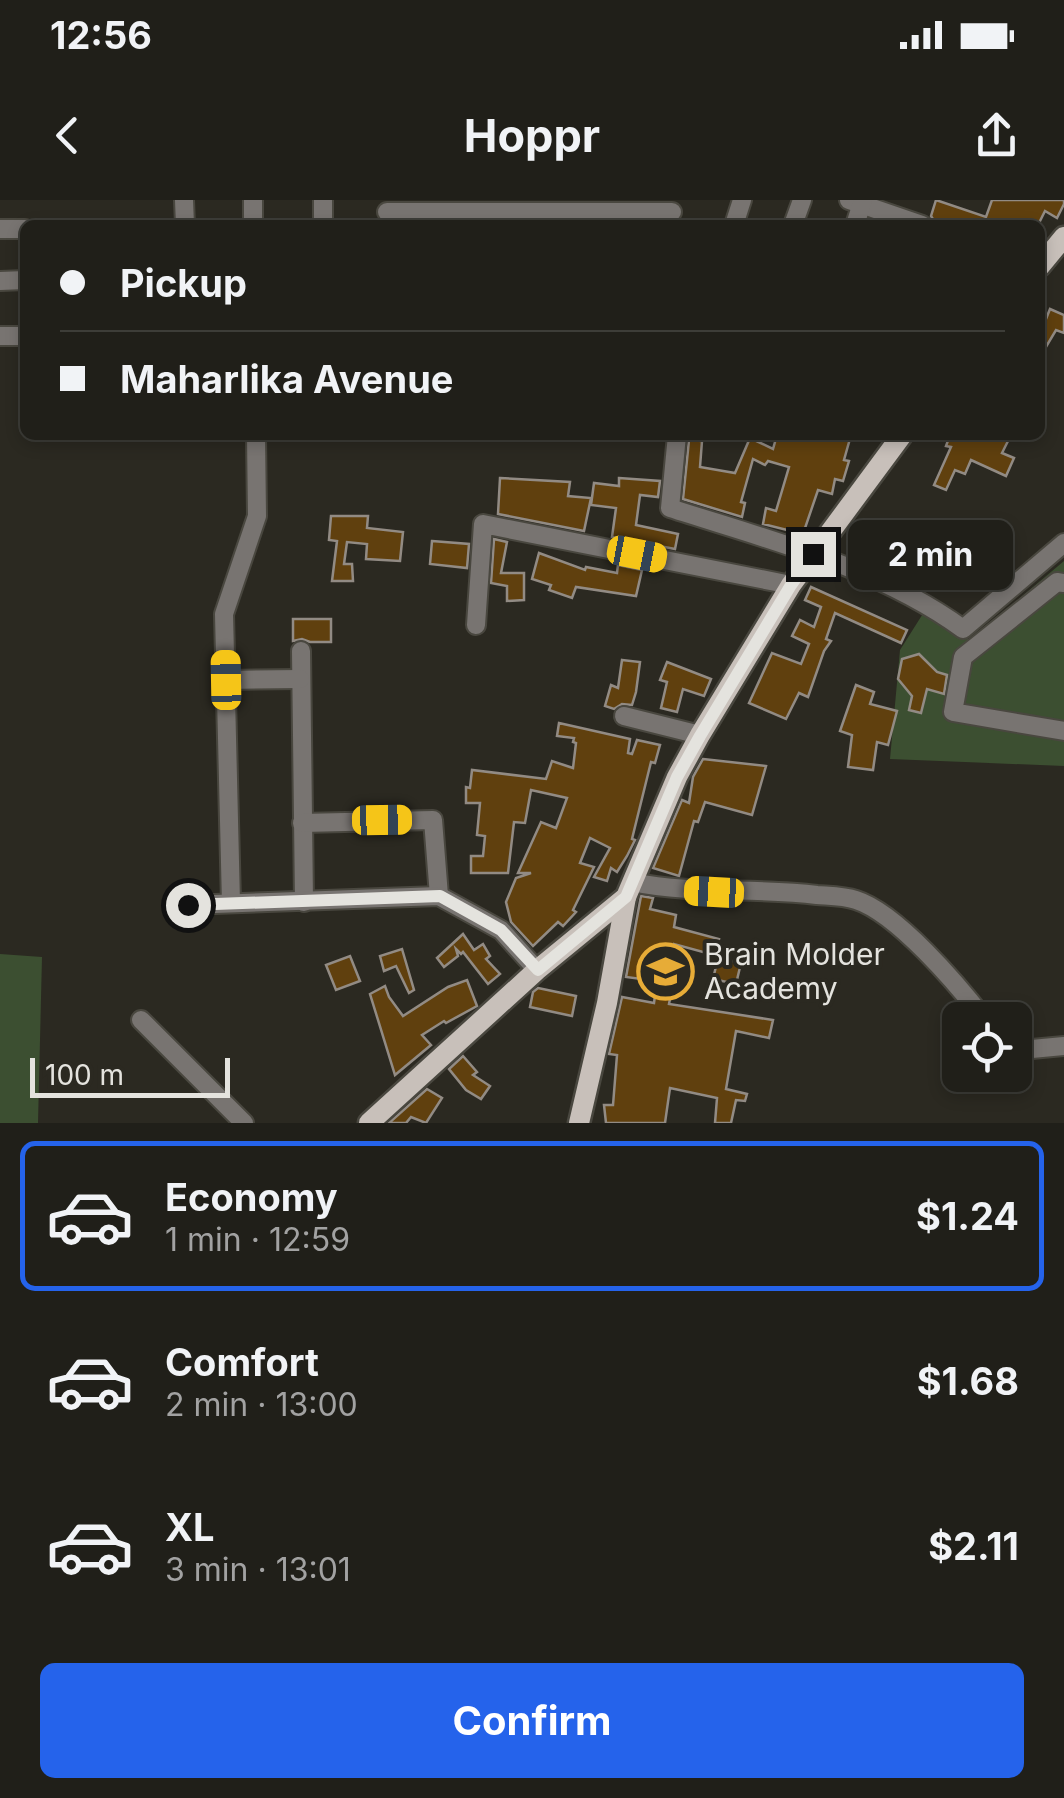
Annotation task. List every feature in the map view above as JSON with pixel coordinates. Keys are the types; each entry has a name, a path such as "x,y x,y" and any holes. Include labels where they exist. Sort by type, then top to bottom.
{"main road":[{"path":"1045,260 1064,237"},
{"path":"579,1123 629,889 677,777 791,585 898,440"},
{"path":"368,1123 629,889"}],"street":[{"path":"858,201 909,220"},
{"path":"388,212 671,212"},
{"path":"231,903 224,614 257,516 256,440"},
{"path":"677,440 670,508 813,554 932,606 963,628 1064,543"},
{"path":"476,625 483,524 791,585"},
{"path":"1064,583 1058,582 962,657 953,712 1064,731"},
{"path":"975,621 976,647"},
{"path":"300,651 304,902"},
{"path":"226,680 300,679"},
{"path":"624,716 700,736"},
{"path":"302,822 433,820 440,896"},
{"path":"629,889 791,891 856,900 888,920 954,979 971,1002"},
{"path":"188,905 440,896 501,930 538,970"},
{"path":"140,1020 244,1123"},
{"path":"1032,1049 1064,1046"}],"green space":[{"path":"1064,561 1064,766 890,759 900,650 924,612 970,640"},
{"path":"0,954 42,957 38,1123 0,1123"}],"building":[{"path":"936,200 986,217 992,200 1064,200 1057,218 1045,211 1040,220 933,220"},
{"path":"1050,309 1064,315 1064,333 1056,330 1045,349 1045,322"},
{"path":"689,440 702,441 700,467 735,473 749,440 773,449 776,440 850,440 843,481 835,479 832,494 818,490 803,534 763,524 766,508 776,511 789,467 768,461 765,465 753,459 741,502 745,503 742,517 683,499"},
{"path":"948,440 1008,440 1002,453 1014,458 1006,476 971,460 965,474 955,470 946,490 934,485 951,447 946,446"},
{"path":"500,478 570,482 568,496 591,498 584,531 498,514"},
{"path":"619,478 660,481 658,497 640,495 636,525 678,534 675,549 612,537 616,508 591,505 594,483 619,486"},
{"path":"331,516 368,516 367,528 403,532 400,561 366,559 367,544 347,542 344,564 352,564 353,581 332,581 337,541 329,540"},
{"path":"494,539 507,542 501,573 524,573 524,600 507,601 507,586 491,583"},
{"path":"432,541 469,544 467,568 430,564"},
{"path":"539,553 585,570 586,567 617,573 618,565 642,570 636,596 576,587 572,598 549,590 551,585 532,579"},
{"path":"811,587 907,630 901,643 835,613 826,639 831,641 808,697 799,693 786,719 749,703 772,653 801,664 809,644 792,636 800,620 814,627 821,607 805,600"},
{"path":"293,619 331,619 331,642 293,641"},
{"path":"919,654 937,672 947,675 944,694 927,689 921,713 909,710 912,696 898,679 902,659"},
{"path":"622,660 640,662 636,692 632,705 622,704 614,709 605,706 611,685 618,688"},
{"path":"667,662 711,679 704,696 683,689 677,712 661,708 667,682 660,680"},
{"path":"856,685 874,692 870,704 897,711 888,745 877,742 873,770 848,767 852,735 840,731"},
{"path":"559,723 630,739 628,753 632,754 637,740 660,745 655,763 651,762 632,839 635,840 617,872 611,868 607,881 594,877 610,848 590,838 580,863 594,867 573,910 576,912 563,926 558,922 533,946 511,922 506,902 516,878 531,873 518,873 541,822 556,828 567,798 531,790 525,823 514,822 508,873 471,873 471,856 483,856 485,836 477,835 480,803 466,803 466,787 470,788 472,770 546,779 552,761 573,768 576,743 574,738 557,736"},
{"path":"703,759 766,766 752,815 705,802 698,822 694,821 679,876 653,868 682,800 689,803 693,777"},
{"path":"641,896 653,898 650,909 676,915 674,927 719,939 714,955 674,944 671,968 676,968 669,1004 773,1020 769,1038 736,1031 726,1089 747,1094 745,1101 736,1100 731,1123 715,1123 717,1098 670,1088 665,1123 606,1123 604,1105 613,1105 617,1055 609,1054 622,997 654,1003 657,981 626,977"},
{"path":"463,934 474,950 483,944 490,956 486,959 500,974 488,984 463,952 456,949 458,956 444,967 437,958"},
{"path":"402,949 414,990 409,993 396,966 384,971 380,956"},
{"path":"350,956 360,981 336,990 326,965"},
{"path":"718,958 741,963 736,984 713,979"},
{"path":"467,980 477,1006 422,1035 431,1045 395,1075 370,994 385,986 403,1016 448,987"},
{"path":"538,988 576,996 572,1016 530,1007 533,992"},
{"path":"463,1056 477,1072 473,1075 490,1086 481,1099 466,1090 449,1069"},
{"path":"427,1089 442,1098 426,1123 411,1117 406,1123 389,1123"}],"place":[{"name":"Brain Molder Academy","path":"665,972"}],"route":[{"path":"188,905 440,896 501,930 538,970 626,897 677,777 813,554"}]}
